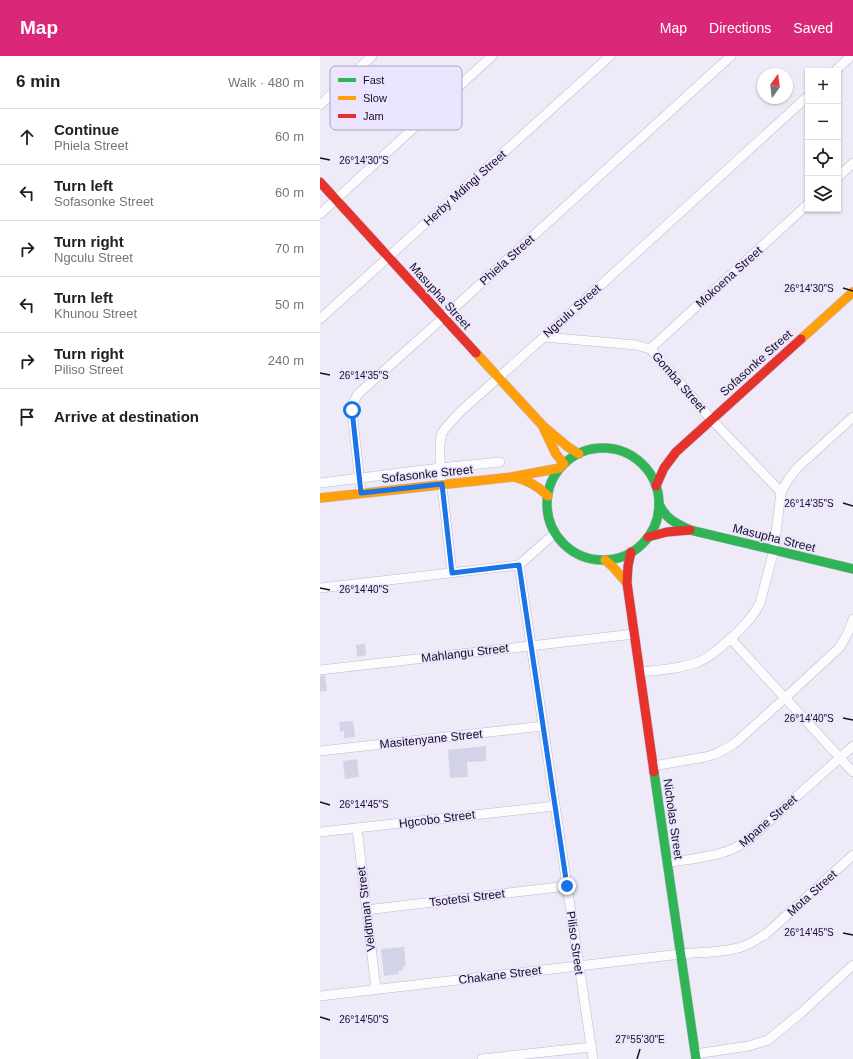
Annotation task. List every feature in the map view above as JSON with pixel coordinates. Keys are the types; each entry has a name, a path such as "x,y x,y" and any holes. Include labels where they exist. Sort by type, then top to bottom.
{"street":[{"path":"361,66 372,56"},
{"path":"462,84 492,56"},
{"name":"Herby Mdingi Street","path":"320,319 610,56"},
{"name":"Phiela Street","path":"361,493 352,410 354,399 358,394 731,56"},
{"path":"838,68 851,56"},
{"path":"320,105 330,96"},
{"name":"Ngculu Street","path":"452,573 440,468 440,443 444,429 498,377 544,337 805,99"},
{"path":"320,214 412,130"},
{"path":"839,176 853,163"},
{"name":"Masupha Street","path":"320,182 543,426 568,447 579,454"},
{"name":"Mokoena Street","path":"650,349 805,207"},
{"name":"Sofasonke Street","path":"656,486 660,473 676,452 853,292"},
{"name":"Gomba Street","path":"544,337 636,345 650,349 656,354 711,419 782,492"},
{"path":"640,672 689,665 707,658 749,620 760,603 774,550 782,492 788,480 797,468 853,417"},
{"name":"Masupha Street","path":"543,426 562,466"},
{"name":"Sofasonke Street","path":"596,449 614,449 631,456 645,467 656,486 659,504 658,515 654,527 641,546 618,558 605,560 590,558 576,553 564,544 555,533 549,520 547,507 552,480 562,466 579,454 596,449"},
{"name":"Sofasonke Street","path":"645,467 656,464 676,452"},
{"path":"320,483 500,462"},
{"name":"Sofasonke Street","path":"320,498 512,477 562,466"},
{"name":"Sofasonke Street","path":"512,477 523,479 534,484 548,496"},
{"name":"Masupha Street","path":"659,504 669,519 690,530 853,569"},
{"name":"Masupha Street","path":"648,537 667,532 690,530"},
{"path":"320,588 519,565 555,533"},
{"name":"Nicholas Street","path":"631,552 627,583 695,1056"},
{"path":"605,560 627,583"},
{"name":"Piliso Street","path":"519,565 592,1059"},
{"path":"653,766 705,757 716,754 734,744 839,648 851,628 853,619"},
{"name":"Mahlangu Street","path":"320,670 634,634"},
{"path":"730,638 853,772"},
{"name":"Masitenyane Street","path":"320,751 543,726"},
{"name":"Mpane Street","path":"667,863 720,854 741,846 853,746"},
{"name":"Hgcobo Street","path":"320,832 555,806"},
{"name":"Veldtman Street","path":"357,828 376,989"},
{"name":"Mota Street","path":"681,954 730,950 753,942 766,934 853,856"},
{"name":"Tsotetsi Street","path":"366,910 567,886"},
{"name":"Chakane Street","path":"320,996 681,954"},
{"path":"695,1056 749,1046 768,1040 802,1013 853,965"},
{"path":"482,1059 591,1047"}],"building":[{"path":"365,644 366,655 357,657 356,645"},
{"path":"325,675 327,691 320,692 320,676"},
{"path":"353,721 355,737 344,738 344,731 340,732 339,722"},
{"path":"486,746 486,761 467,762 468,777 450,778 448,750"},
{"path":"357,759 359,777 345,779 343,761"},
{"path":"404,947 406,966 403,966 403,970 398,971 399,974 384,976 381,949"}],"traffic: fast":[{"path":"603,448 614,449 624,453 634,458 642,465 649,473 654,483 658,493 659,504 658,515 654,525 649,535 642,543 634,550 624,555 614,559 603,560 592,559 582,555 572,550 564,543 557,535 552,525 548,515 547,504 548,493 552,483 557,473 564,465 572,458 582,453 592,449 603,448"},
{"path":"659,504 668,517 690,530 853,569"},
{"path":"654,772 696,1059"}],"traffic: slow":[{"path":"801,339 853,292"},
{"path":"476,353 543,426 568,447 579,454"},
{"path":"544,429 556,454 564,464"},
{"path":"320,498 512,477 560,468"},
{"path":"514,477 532,484 548,496"},
{"path":"605,560 627,583"}],"traffic: jam":[{"path":"320,182 476,353"},
{"path":"656,486 664,468 676,452 801,339"},
{"path":"648,537 667,532 690,530"},
{"path":"631,552 627,583 654,772"}],"route":[{"path":"352,410 361,493 442,484 452,573 519,565 567,886"}]}
